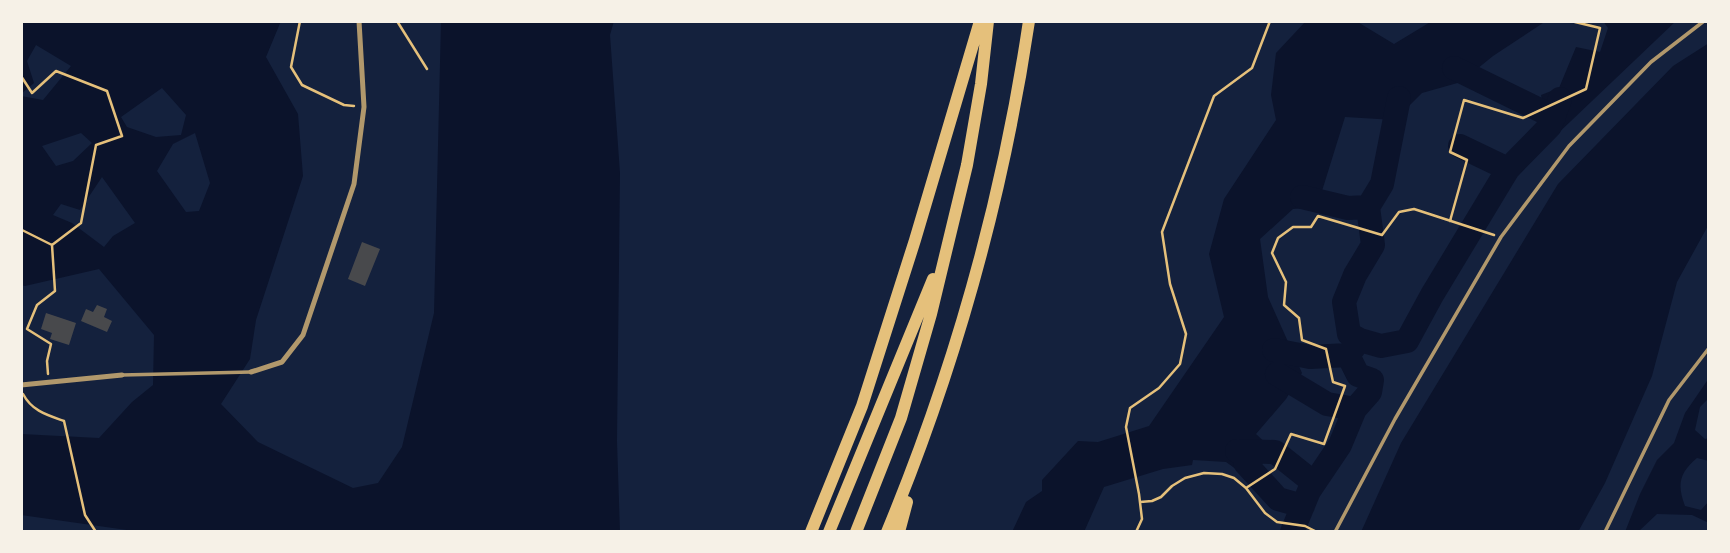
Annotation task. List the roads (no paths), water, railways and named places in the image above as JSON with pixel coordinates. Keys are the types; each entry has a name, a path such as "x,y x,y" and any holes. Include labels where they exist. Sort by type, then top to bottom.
{"highway":[{"path":"811,532 862,406 980,21"},
{"path":"856,532 901,418 951,237 967,166 981,84 988,21"},
{"path":"887,532 923,438 973,285 1008,141 1029,21"},
{"path":"829,532 951,237"},
{"path":"899,532 923,438"},
{"path":"905,532 923,438"}],"street":[{"path":"251,372 282,362 303,335 354,184 364,107 359,21"},
{"path":"21,385 122,375"}],"lane":[{"path":"1335,532 1395,419 1501,237 1569,146 1651,62 1704,21"},
{"path":"1605,532 1669,400 1709,348"},
{"path":"122,375 251,372"}],"water":[{"path":"21,21 281,21 266,57 298,114 303,176 256,320 250,359 221,404 258,442 353,488 378,483 402,447 434,313 441,21 614,21 610,35 620,173 617,441 620,532 141,532 21,515 21,434 99,438 132,402 153,385 154,335 99,269 21,285 21,96 43,100 71,66 36,45 27,61 34,83 21,94","holes":["162,88 186,115 181,135 156,137 127,127 121,117","81,133 92,143 73,161 56,166 42,146","195,133 210,183 199,211 186,212 157,171 173,144","102,177 135,223 113,236 104,247 72,223 53,215 61,204 80,210"]},
{"path":"1306,21 1356,21 1394,44 1432,21 1546,21 1493,56 1461,82 1422,93 1395,120 1345,117 1317,207 1293,209 1260,239 1268,297 1302,373 1286,399 1256,434 1270,447 1254,482 1226,462 1193,460 1192,465 1163,469 1104,487 1084,532 1012,532 1026,502 1042,491 1042,480 1078,441 1098,442 1149,426 1224,317 1209,254 1224,199 1276,120 1271,95 1276,53"},
{"path":"1603,21 1676,21 1550,141 1541,95 1559,88 1576,47 1600,52 1608,28"},
{"path":"1709,43 1709,224 1677,282 1652,376 1605,483 1578,532 1361,532 1401,443 1558,184 1673,66"},
{"path":"1709,378 1709,398 1700,407 1695,430 1705,439 1709,438 1709,461 1697,458 1686,469 1681,480 1681,492 1685,506 1701,510 1709,501 1709,523 1692,515 1657,514 1638,532 1625,532 1657,460 1674,443 1685,413"}],"waterway":[{"path":"1454,68 1554,117"},
{"path":"1360,340 1349,334 1344,302 1355,275 1373,245 1368,207 1382,184 1399,98"},
{"path":"1292,532 1309,491 1340,445 1355,409 1370,392 1372,380 1358,375 1348,355 1360,340 1381,346 1407,341 1508,169 1550,126 1560,99"},
{"path":"1460,146 1508,169"},
{"path":"1302,197 1348,208 1368,207"},
{"path":"1274,350 1310,357 1348,355"},
{"path":"1277,374 1327,404 1355,409"},
{"path":"1237,451 1275,452 1314,483"},
{"path":"1245,463 1278,499 1303,506"}]}
